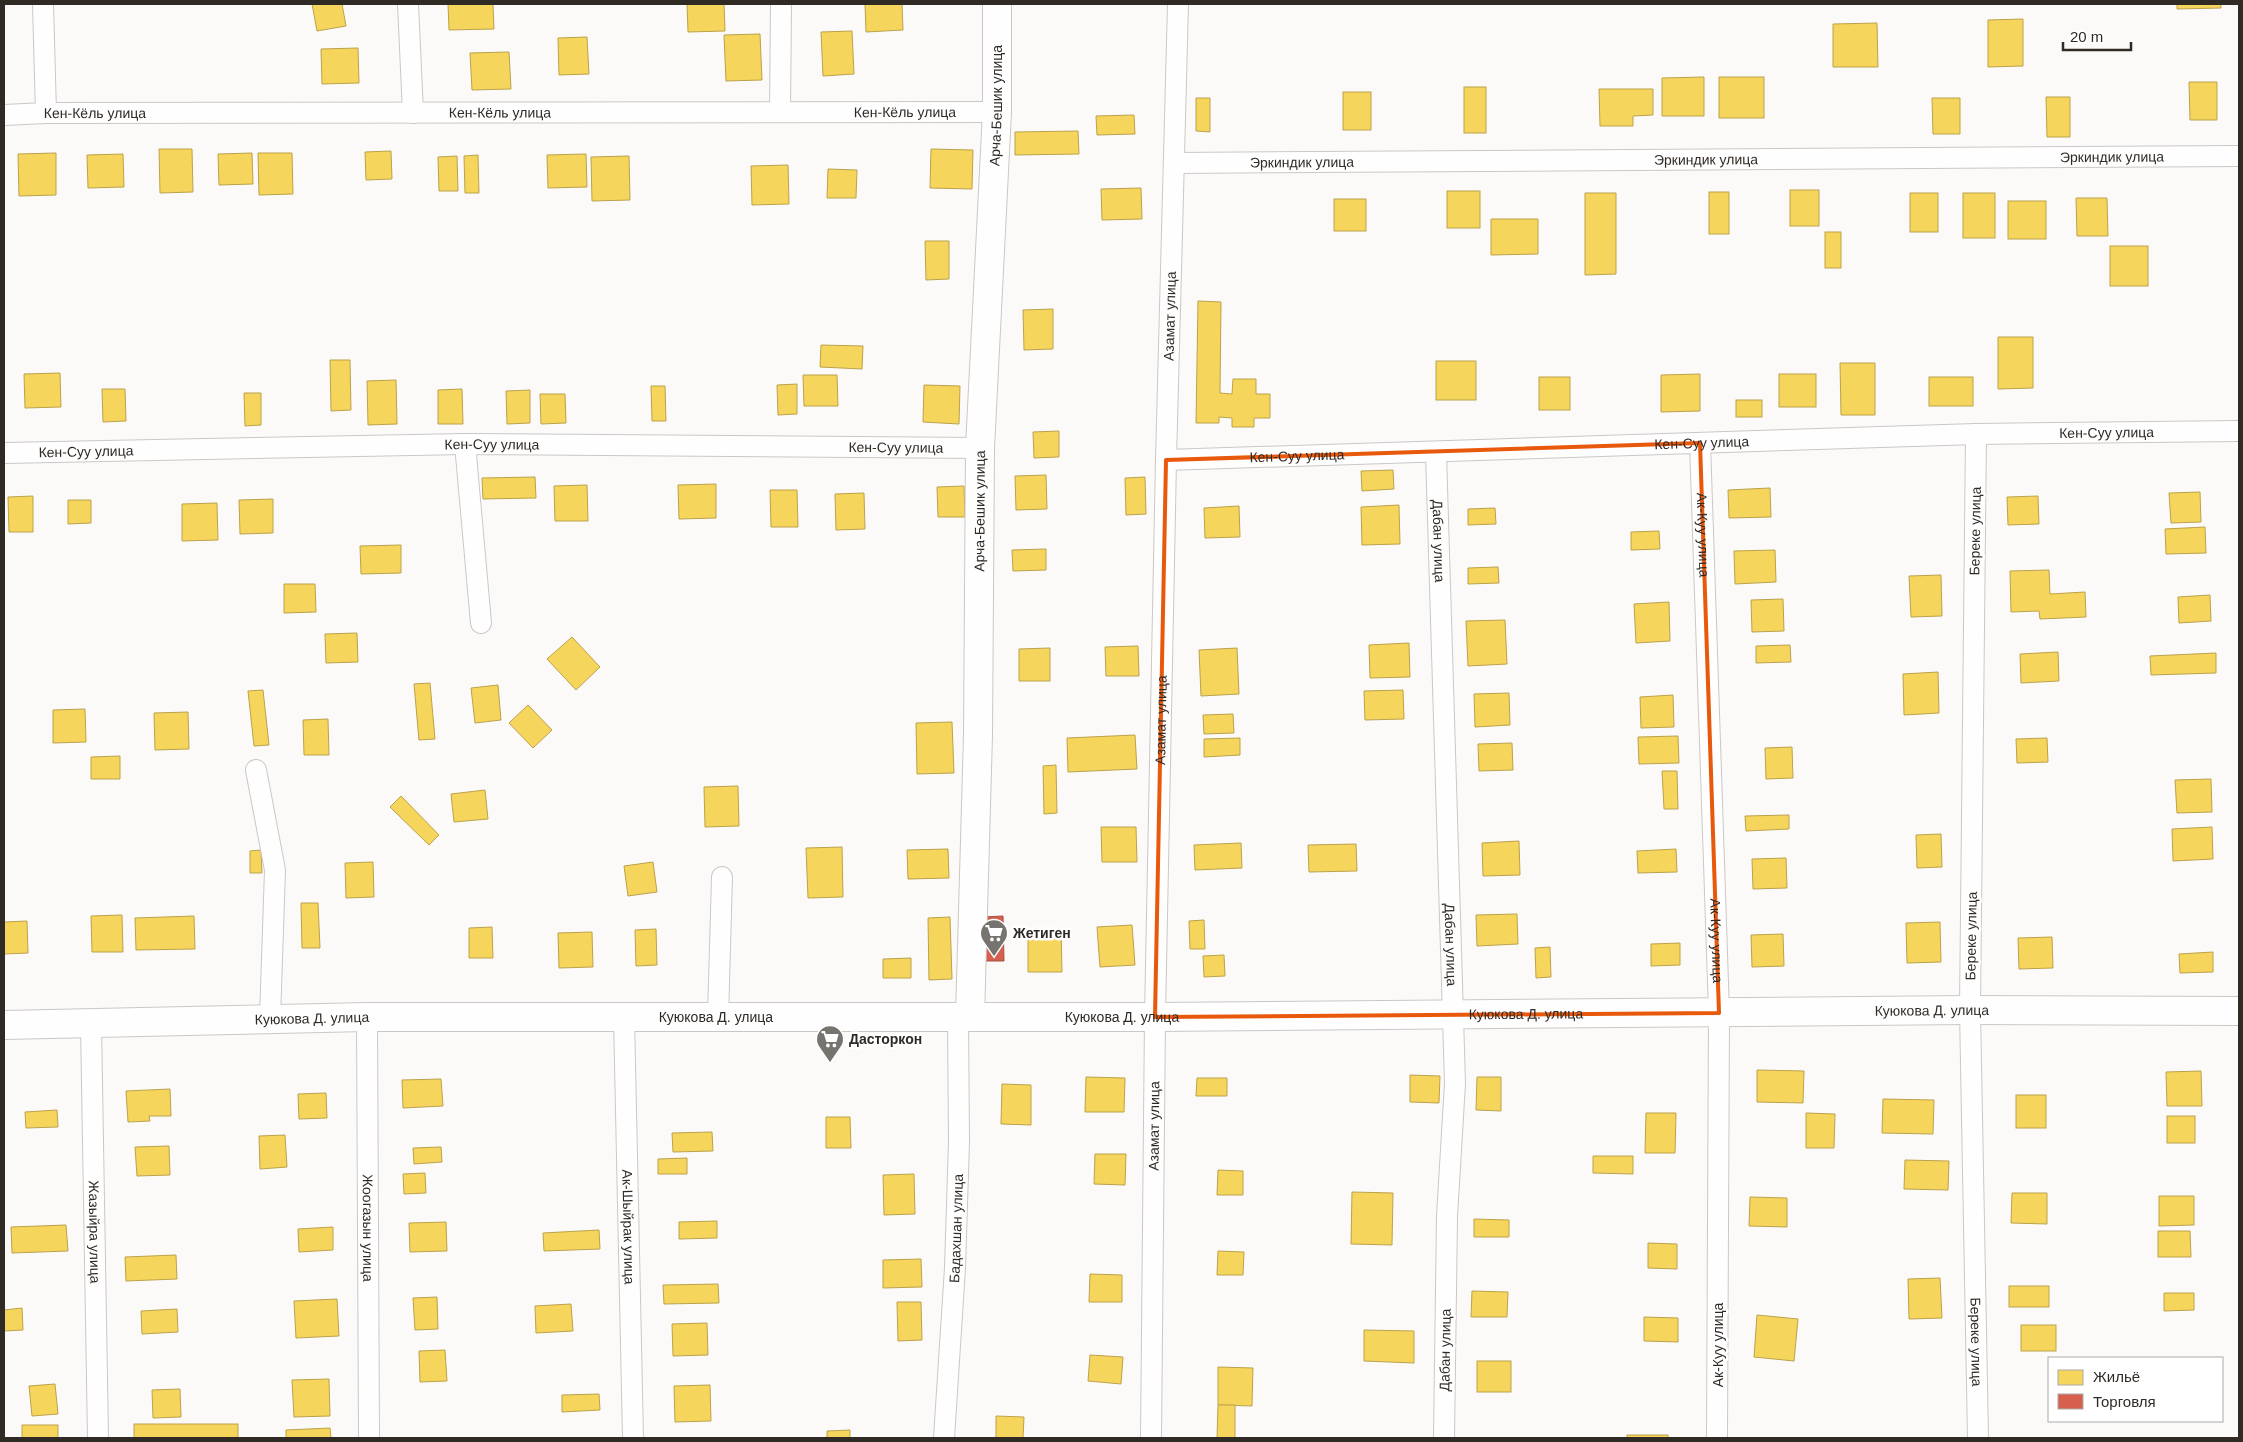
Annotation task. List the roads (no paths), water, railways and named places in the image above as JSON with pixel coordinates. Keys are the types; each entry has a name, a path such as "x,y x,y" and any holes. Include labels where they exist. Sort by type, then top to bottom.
{"street":[{"path":"43,4 46,113"},
{"path":"408,4 413,113"},
{"path":"780,4 780,112"},
{"name":"Арча-Бешик улица","path":"964,1017 978,735 980,448 996,112 997,4"},
{"name":"Азамат улица","path":"1151,1438 1155,1017 1166,460 1178,4"},
{"name":"Кен-Кёль улица","path":"4,115 46,113 996,112"},
{"name":"Эркиндик улица","path":"1174,163 2239,156"},
{"name":"Кен-Суу улица","path":"1166,460 1976,434 2239,431"},
{"name":"Береке улица","path":"1976,434 1970,1010 1978,1438"},
{"name":"Ак-Куу улица","path":"1700,443 1719,1013 1717,1438"},
{"path":"465,444 482,623"},
{"name":"Кен-Суу улица","path":"4,453 465,444 980,448"},
{"name":"Дабан улица","path":"1436,452 1455,1083 1447,1216 1444,1438"},
{"path":"256,770 275,870 270,1019"},
{"path":"718,1017 722,877"},
{"name":"Куюкова Д. улица","path":"4,1025 367,1017 1155,1017 1452,1016 1970,1010 2239,1011"},
{"name":"Жоогазын улица","path":"367,1017 370,1438"},
{"name":"Ак-Шыйрак улица","path":"624,1017 632,1438"},
{"name":"Бадахшан улица","path":"944,1438 955,1268 964,1017"},
{"name":"Жазыйра улица","path":"91,1024 98,1438"}],"place":[{"name":"Жетиген","path":"994,957"},
{"name":"Дасторкон","path":"830,1063"}]}
